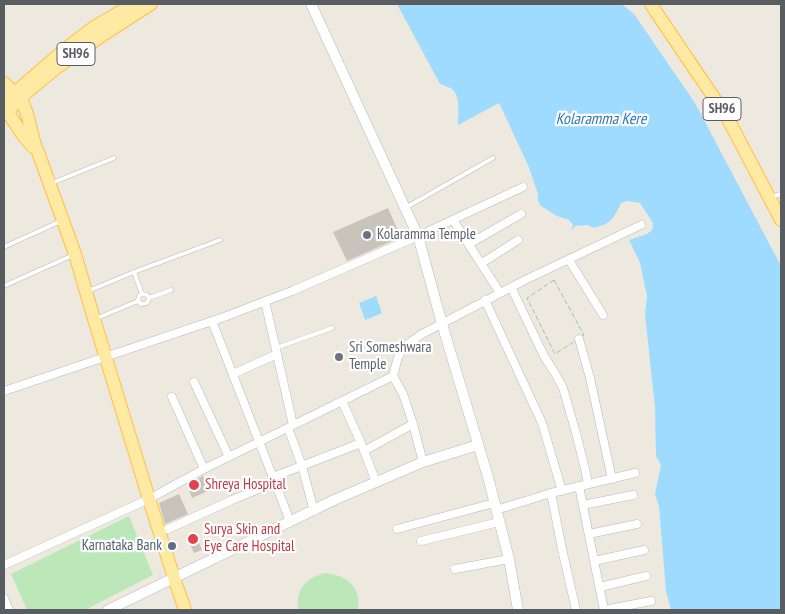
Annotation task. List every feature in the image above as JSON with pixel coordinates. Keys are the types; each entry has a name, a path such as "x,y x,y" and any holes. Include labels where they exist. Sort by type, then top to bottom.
{"main road":[{"name":"SH96","path":"4,111 64,50 94,27 134,4"},
{"name":"SH96","path":"22,91 151,4"},
{"name":"SH96","path":"651,4 727,116 775,196 781,220"},
{"path":"4,78 22,91 34,143 75,254 185,610"},
{"path":"4,83 22,91"},
{"path":"4,111 38,152"}],"street":[{"path":"312,4 418,236 488,477 509,559 518,610"},
{"path":"4,391 212,321 301,287 418,236 522,186"},
{"path":"469,244 521,214"},
{"path":"453,220 500,292"},
{"path":"423,462 413,424 393,376 398,357 405,346 422,334 500,292 641,225"},
{"path":"482,263 518,240"},
{"path":"569,260 603,315"},
{"path":"511,287 544,356 563,388 588,484"},
{"path":"485,300 542,423 562,491"},
{"path":"264,301 276,351 290,427 314,510"},
{"path":"212,321 290,521"},
{"path":"579,339 590,378 612,479"},
{"path":"233,374 276,351"},
{"path":"4,565 149,498 393,376"},
{"path":"194,382 229,457"},
{"path":"172,397 204,469"},
{"path":"342,401 363,447 376,482"},
{"path":"168,529 302,466 363,447 413,424"},
{"path":"108,610 334,500 423,462 478,445"},
{"path":"397,529 635,473"},
{"path":"579,486 604,610 651,601"},
{"path":"552,493 576,610"},
{"path":"583,506 633,495"},
{"path":"421,541 499,522"},
{"path":"589,534 636,524"},
{"path":"594,561 644,550"},
{"path":"455,570 509,559"},
{"path":"600,587 646,576"},
{"path":"4,598 9,610"}],"lane":[{"path":"50,184 114,158"},
{"path":"405,208 493,158"},
{"path":"4,247 63,220"},
{"path":"86,292 220,240"},
{"path":"4,286 75,254"},
{"path":"134,272 142,294"},
{"path":"138,301 141,304 145,304 149,298 171,290"},
{"path":"142,294 147,295 149,298"},
{"path":"138,301 139,296 142,294"},
{"path":"94,319 138,301"},
{"path":"276,351 332,328"}],"path":[{"path":"554,280 584,335 579,339 555,354 527,298 554,280"}],"green space":[{"path":"129,516 153,575 85,610 27,610 11,574"},
{"path":"325,573 340,576 351,584 355,589 359,602 358,610 298,610 300,590 307,581"}],"water":[{"name":"Kolaramma Kere","path":"397,4 623,4 634,14 695,103 781,266 781,610 671,610 666,591 659,506 655,494 661,465 656,456 655,408 645,314 647,296 640,263 629,240 647,234 652,230 653,223 640,203 627,201 621,203 608,222 594,228 588,225 575,226 571,231 573,225 569,220 557,216 541,206 528,165 499,103 458,125 458,106 455,92 451,88 440,84"},
{"path":"376,296 382,313 365,320 359,303"}],"building":[{"name":"Kolaramma Temple","path":"388,208 401,237 347,261 333,232"},
{"path":"203,476 210,490 192,498 187,485"},
{"path":"179,494 188,514 165,524 159,503"},
{"path":"194,532 202,550 194,553 186,535"}],"place":[{"name":"Kolaramma Temple","path":"367,235"},
{"name":"Sri Someshwara Temple","path":"339,357"},
{"name":"Shreya Hospital","path":"194,485"},
{"name":"Surya Skin and Eye Care Hospital","path":"193,539"},
{"name":"Karnataka Bank","path":"172,546"}]}
